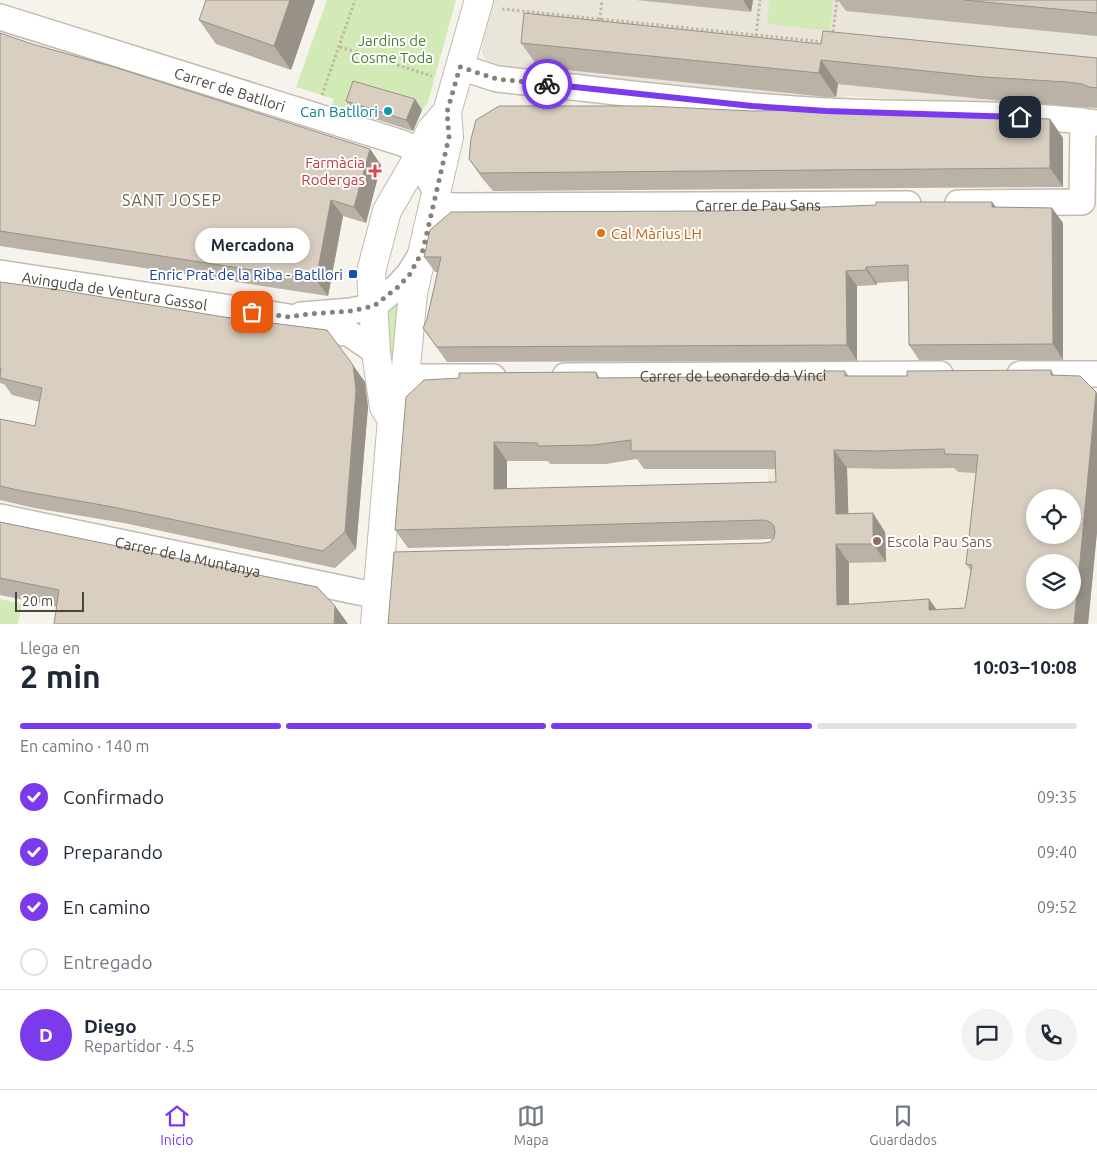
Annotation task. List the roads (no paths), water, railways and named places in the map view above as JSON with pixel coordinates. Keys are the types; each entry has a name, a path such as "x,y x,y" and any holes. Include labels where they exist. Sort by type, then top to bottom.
{"street":[{"path":"388,413 400,409 413,293 449,137 447,72 489,5"},
{"name":"Carrer de Batllori","path":"0,17 402,143 411,147 435,199"},
{"path":"447,72 752,106 826,111 1058,118 1090,122"},
{"path":"375,624 388,413 376,352 371,272 387,211 417,159 431,130 447,112"},
{"name":"Carrer de Pau Sans","path":"435,199 468,206 1082,202 1090,122"},
{"name":"Avinguda de Ventura Gassol","path":"289,317 351,311 374,306 398,287 410,274 423,250"},
{"name":"Avinguda de Ventura Gassol","path":"0,272 289,317 305,325 350,334 376,352"},
{"name":"Carrer de Leonardo da Vinci","path":"543,376 958,374"},
{"path":"998,374 1097,374"},
{"path":"405,377 513,376"},
{"name":"Carrer de la Muntanya","path":"0,518 378,596"}],"place":[{"name":"Can Batllori","path":"388,111"},
{"name":"Farmàcia Rodergas","path":"375,171"},
{"name":"Cal Màrius LH","path":"601,233"},
{"name":"Enric Prat de la Riba - Batllori","path":"353,274"},
{"name":"Mercadona","path":"252,312"},
{"name":"Escola Pau Sans","path":"877,541"}],"district":[{"name":"SANT JOSEP","path":"172,200"}],"park label":[{"name":"Jardins de Cosme Toda","path":"392,48"}]}
